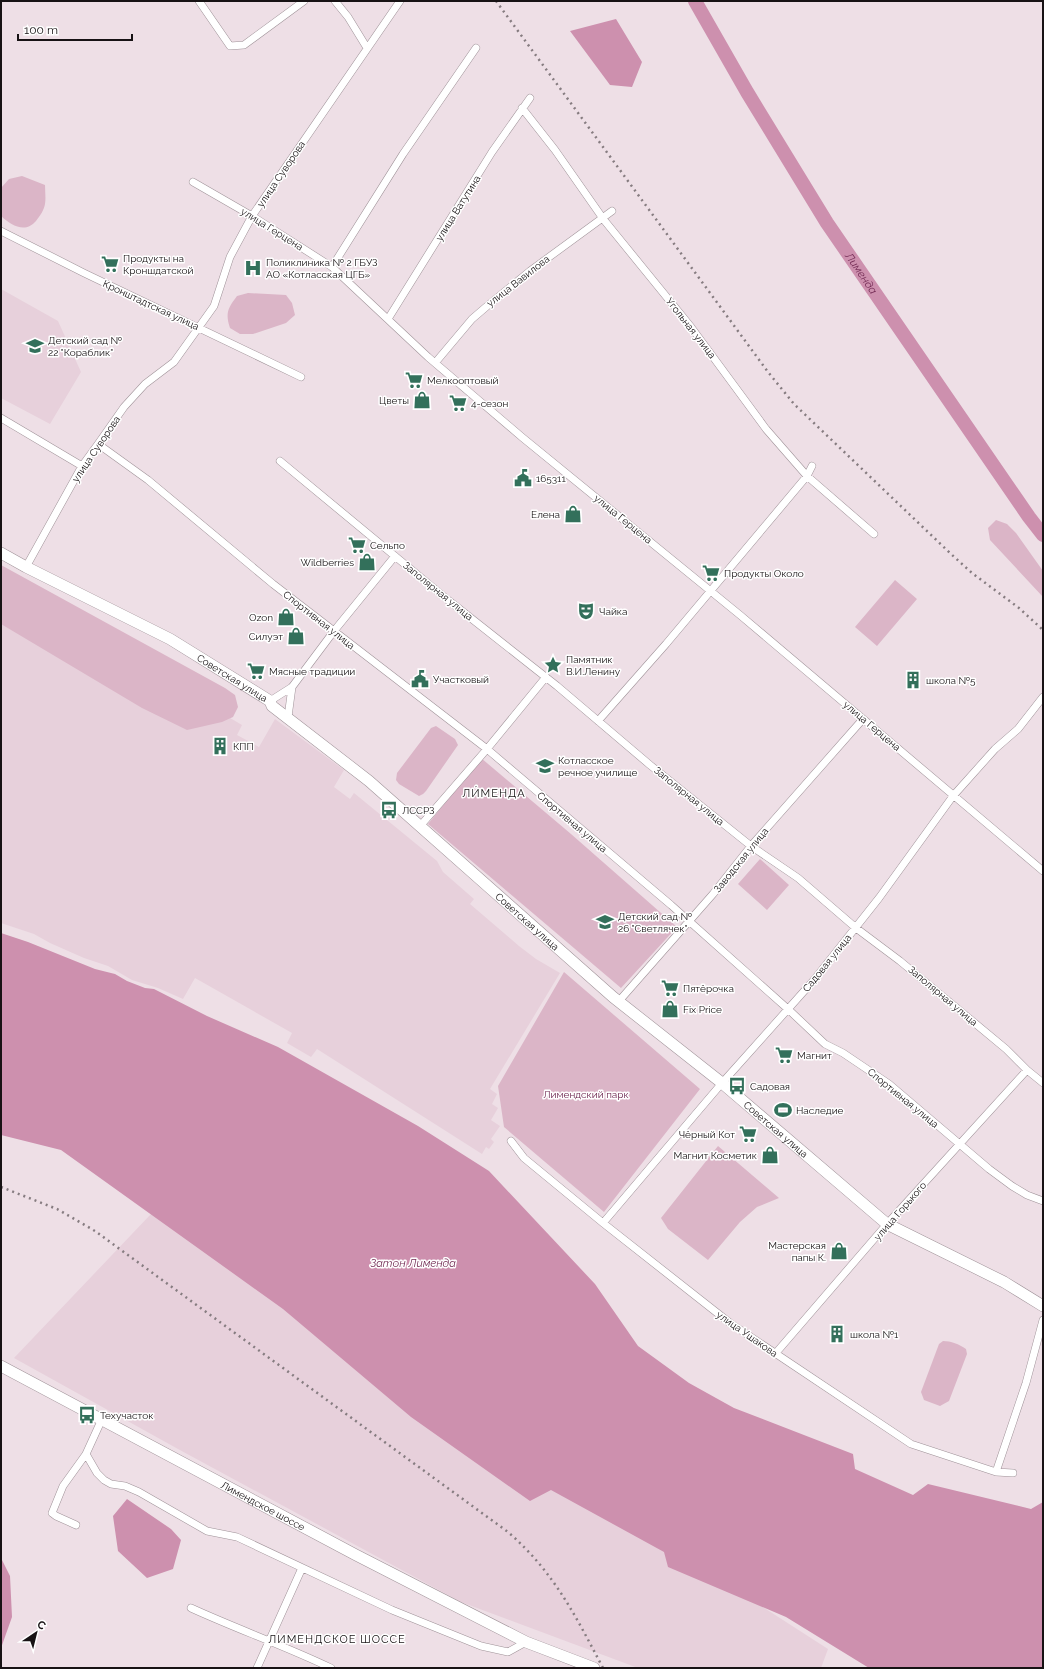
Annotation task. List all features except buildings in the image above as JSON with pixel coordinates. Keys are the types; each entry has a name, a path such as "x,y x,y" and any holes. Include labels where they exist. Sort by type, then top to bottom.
{"main road":[{"name":"Советская улица","path":"1,553 170,639 270,700 272,706 369,781 421,825 619,1002 722,1083 887,1224 1004,1282 1043,1306"},
{"name":"Лимендское шоссе","path":"1,1366 356,1555 526,1642 594,1668"}],"street":[{"path":"199,1 230,46 244,45 304,1"},
{"path":"335,1 348,17 367,48"},
{"name":"улица Суворова","path":"26,567 82,466 124,407 145,384 174,362 214,306 230,257 252,216 400,1"},
{"path":"332,267 403,154 476,48"},
{"name":"улица Ватутина","path":"388,320 492,152 530,98"},
{"name":"Угольная улица","path":"522,108 602,217 692,327 766,429 807,476 874,534"},
{"name":"улица Герцена","path":"193,182 252,216 332,267 435,363 523,438 710,591 1043,871"},
{"name":"улица Вавилова","path":"435,363 472,319 481,311 530,271 612,210"},
{"name":"Кронштадтская улица","path":"1,231 32,248 301,377"},
{"path":"1,418 82,466"},
{"name":"Спортивная улица","path":"98,444 156,486 273,584 487,749 671,905 789,1010 824,1044 843,1053 889,1084 989,1169 1026,1195 1043,1201"},
{"name":"Заполярная улица","path":"280,461 448,600 546,677 650,765 751,846 798,878 856,928 900,961 1000,1044 1043,1083"},
{"path":"598,721 666,644 807,476 812,466"},
{"path":"270,700 292,687 334,631 396,556"},
{"path":"421,825 487,749 546,677"},
{"path":"288,717 292,687"},
{"name":"Садовая улица","path":"603,1223 722,1083 789,1010 856,928 953,796 995,749 1018,729 1043,696"},
{"name":"Заводская улица","path":"619,1002 689,922 751,846 863,719"},
{"name":"улица Горького","path":"774,1354 887,1224 1027,1070"},
{"name":"улица Ушакова","path":"511,1141 524,1158 603,1223 730,1323 774,1354 911,1444 996,1472 1013,1473"},
{"path":"996,1472 1026,1383 1043,1320"},
{"path":"76,1525 52,1513 63,1486 86,1454 102,1420"},
{"path":"86,1454 97,1473 104,1480 139,1492 207,1531 237,1538 352,1590 392,1610 481,1646 508,1652 526,1642"},
{"path":"257,1668 302,1568"},
{"path":"191,1608 269,1640 331,1668"}],"shaded area":[{"name":"Детский сад № 22 \"Кораблик\"","path":"1,289 58,321 81,372 50,424 1,398"},
{"path":"1,583 242,725 237,735 259,747 275,719 344,770 334,787 350,799 354,793 437,861 443,872 474,899 470,904 519,946 536,959 560,973 490,1089 497,1094 492,1104 498,1108 491,1120 500,1126 491,1139 494,1142 489,1149 486,1147 482,1154 317,1049 311,1057 287,1043 292,1033 195,978 183,999 158,988 132,980 108,966 84,958 34,934 1,923"},
{"path":"151,1214 828,1649 821,1668 638,1668 461,1602 178,1449 14,1358"}],"green space":[{"path":"22,176 45,185 45,204 42,213 32,225 23,228 14,225 1,216 1,188 9,179"},
{"path":"248,293 286,295 292,303 295,315 286,323 253,334 240,334 230,328 228,311 237,296"},
{"path":"996,520 1007,524 1016,533 1043,571 1043,597 990,540 988,528"},
{"path":"1,565 225,688 235,695 238,707 233,717 222,722 187,730 142,708 1,624"},
{"path":"895,580 917,599 877,646 855,627"},
{"path":"436,726 455,739 458,745 426,791 419,796 399,784 396,780 397,773 431,728"},
{"path":"481,758 571,834 677,927 621,988 428,824"},
{"path":"760,859 789,885 767,910 738,884"},
{"name":"Лимендский парк","path":"564,972 700,1089 604,1212 504,1127 498,1086"},
{"path":"718,1146 779,1198 757,1207 740,1222 708,1260 668,1229 661,1218"},
{"path":"943,1341 952,1342 961,1346 966,1349 967,1354 949,1401 940,1406 924,1400 921,1392 939,1344"}],"water":[{"path":"616,19 642,62 632,87 610,85 570,31"},
{"name":"Затон Лименда","path":"1,933 28,942 95,969 115,974 127,981 145,988 154,989 207,1016 278,1047 418,1126 489,1171 595,1284 638,1346 689,1383 734,1408 853,1454 855,1469 913,1495 928,1484 1031,1509 1043,1502 1043,1668 869,1668 786,1617 668,1567 664,1552 551,1490 530,1501 411,1417 283,1309 61,1150 1,1135"},
{"path":"127,1499 171,1529 181,1540 173,1569 147,1578 118,1551 113,1516"},
{"path":"1,1558 10,1576 12,1617 1,1648"}],"waterway":[{"name":"Лименда","path":"695,1 747,92 827,223 1029,517 1043,535"}],"railway":[{"path":"496,1 768,372 794,404 951,554 972,573 1019,608 1043,630"},
{"path":"1,1187 57,1209 95,1231 508,1532 524,1547 551,1579 573,1612 603,1668"}],"place":[{"name":"Продукты на Кроншдатской","path":"110,264"},
{"name":"Поликлиника № 2 ГБУЗ АО «Котласская ЦГБ»","path":"253,268"},
{"name":"Детский сад № 22 \"Кораблик\"","path":"35,346"},
{"name":"Мелкооптовый","path":"414,380"},
{"name":"Цветы","path":"422,400"},
{"name":"4-сезон","path":"458,403"},
{"name":"165311","path":"523,478"},
{"name":"Елена","path":"573,514"},
{"name":"Сельпо","path":"357,545"},
{"name":"Wildberries","path":"367,562"},
{"name":"Продукты Около","path":"711,573"},
{"name":"Чайка","path":"586,611"},
{"name":"Ozon","path":"286,617"},
{"name":"Силуэт","path":"296,636"},
{"name":"Памятник В.И.Ленину","path":"553,665"},
{"name":"Мясные традиции","path":"256,671"},
{"name":"Участковый","path":"420,679"},
{"name":"школа №5","path":"913,680"},
{"name":"КПП","path":"220,746"},
{"name":"Котласское речное училище","path":"545,766"},
{"name":"ЛССРЗ","path":"389,810"},
{"name":"Детский сад № 26 \"Светлячек\"","path":"605,922"},
{"name":"Пятёрочка","path":"670,988"},
{"name":"Fix Price","path":"670,1009"},
{"name":"Магнит","path":"784,1055"},
{"name":"Садовая","path":"737,1086"},
{"name":"Наследие","path":"783,1110"},
{"name":"Чёрный Кот","path":"748,1134"},
{"name":"Магнит Косметик","path":"770,1155"},
{"name":"Мастерская папы К.","path":"839,1251"},
{"name":"школа №1","path":"837,1334"},
{"name":"Техучасток","path":"87,1415"}],"district":[{"name":"ЛИ́МЕНДА","path":"494,793"},
{"name":"ЛИМЕНДСКОЕ ШОССЕ","path":"337,1639"}]}
